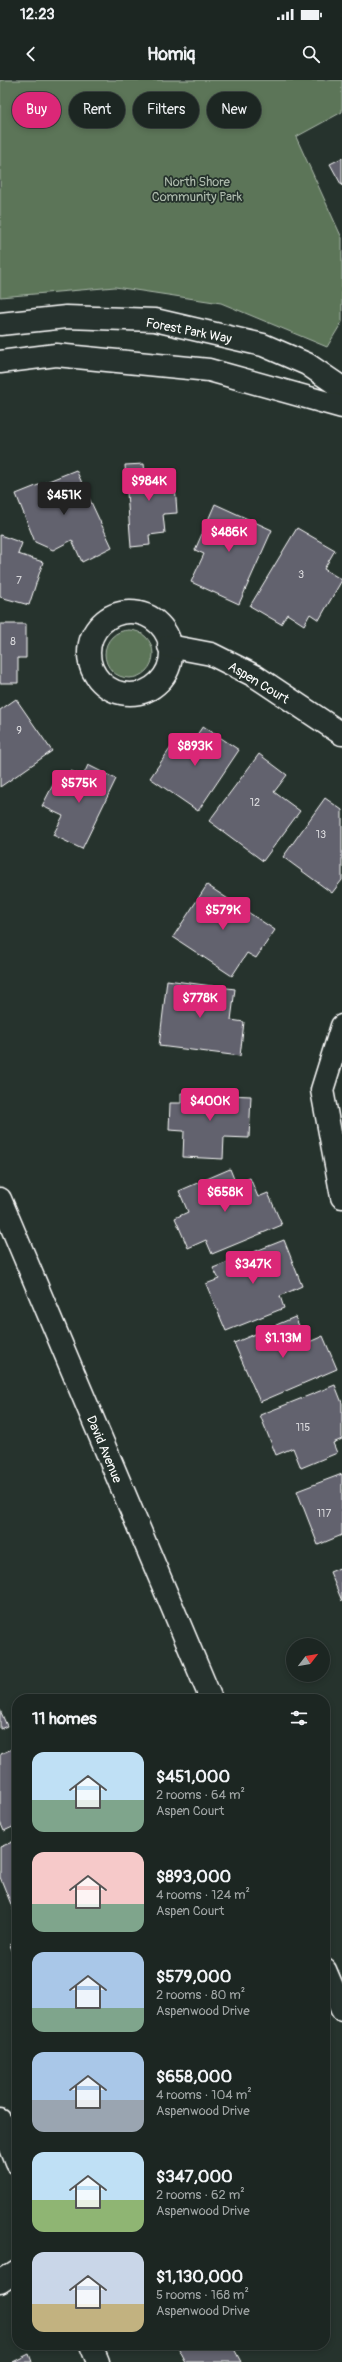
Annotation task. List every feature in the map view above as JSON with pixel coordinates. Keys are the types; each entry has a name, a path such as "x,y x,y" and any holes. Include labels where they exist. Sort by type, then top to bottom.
{"main road":[{"name":"Forest Park Way","path":"0,324 66,317 155,320 263,345 307,364 342,388"},
{"path":"0,362 56,355 209,370 342,407"},
{"name":"Aspen Court","path":"170,646 211,654 255,676 342,734"},
{"path":"342,1026 322,1090 342,1197"},
{"name":"David Avenue","path":"0,1198 209,1694"},
{"path":"330,1982 342,2010"},
{"path":"0,2120 12,2150"},
{"path":"0,2282 12,2275"},
{"path":"93,2350 98,2362"}],"green space":[{"name":"North Shore Community Park","path":"0,80 342,80 342,112 296,137 342,238 342,322 327,347 221,303 115,287 0,297"},
{"path":"124,630 134,630 143,634 149,640 152,645 152,663 143,674 134,678 124,678 115,674 109,668 105,659 105,649 109,640 115,634"}],"building":[{"path":"342,158 342,186 330,164"},
{"path":"144,464 145,473 174,471 177,513 163,514 165,533 149,535 150,545 131,547 125,465"},
{"path":"76,470 112,547 82,562 72,540 53,550 35,542 16,494"},
{"path":"215,504 272,530 239,604 191,582 204,554 195,550"},
{"path":"297,528 335,550 324,569 342,580 319,620 310,614 304,625 287,614 281,624 250,606"},
{"path":"0,535 22,543 18,554 43,562 29,605 0,597"},
{"path":"0,624 26,624 26,658 18,658 18,683 0,683"},
{"path":"16,699 52,751 0,787 0,710"},
{"path":"203,726 239,750 198,811 150,778 176,740 188,748"},
{"path":"259,754 287,775 274,792 300,811 263,861 209,821"},
{"path":"88,765 116,779 82,849 53,835 63,816 42,806 55,781 64,785 71,771 83,776"},
{"path":"325,798 342,810 342,880 332,893 283,857"},
{"path":"207,885 275,930 256,958 247,953 232,976 173,937"},
{"path":"167,980 235,989 231,1020 244,1022 240,1056 159,1046"},
{"path":"181,1093 251,1096 249,1138 224,1137 223,1159 183,1157 184,1131 169,1130 170,1103 181,1103"},
{"path":"230,1169 236,1184 250,1178 258,1197 268,1193 282,1225 212,1254 206,1240 188,1248 175,1218 188,1212 179,1191"},
{"path":"284,1240 302,1286 280,1296 284,1308 226,1331 206,1284 219,1279 213,1268"},
{"path":"295,1317 307,1343 323,1336 337,1369 260,1402 234,1343"},
{"path":"335,1385 342,1403 342,1439 333,1443 337,1453 301,1468 293,1448 276,1455 260,1415"},
{"path":"342,1474 342,1535 318,1545 297,1491"},
{"path":"342,1567 342,1601 330,1572"},
{"path":"0,1710 7,1726 0,1729"},
{"path":"12,1749 12,1827 4,1831 0,1822 0,1754"},
{"path":"12,1842 12,1907 0,1877 0,1847"},
{"path":"180,2350 235,2350 241,2362 186,2362"},
{"path":"29,2354 32,2362 13,2362"}]}
